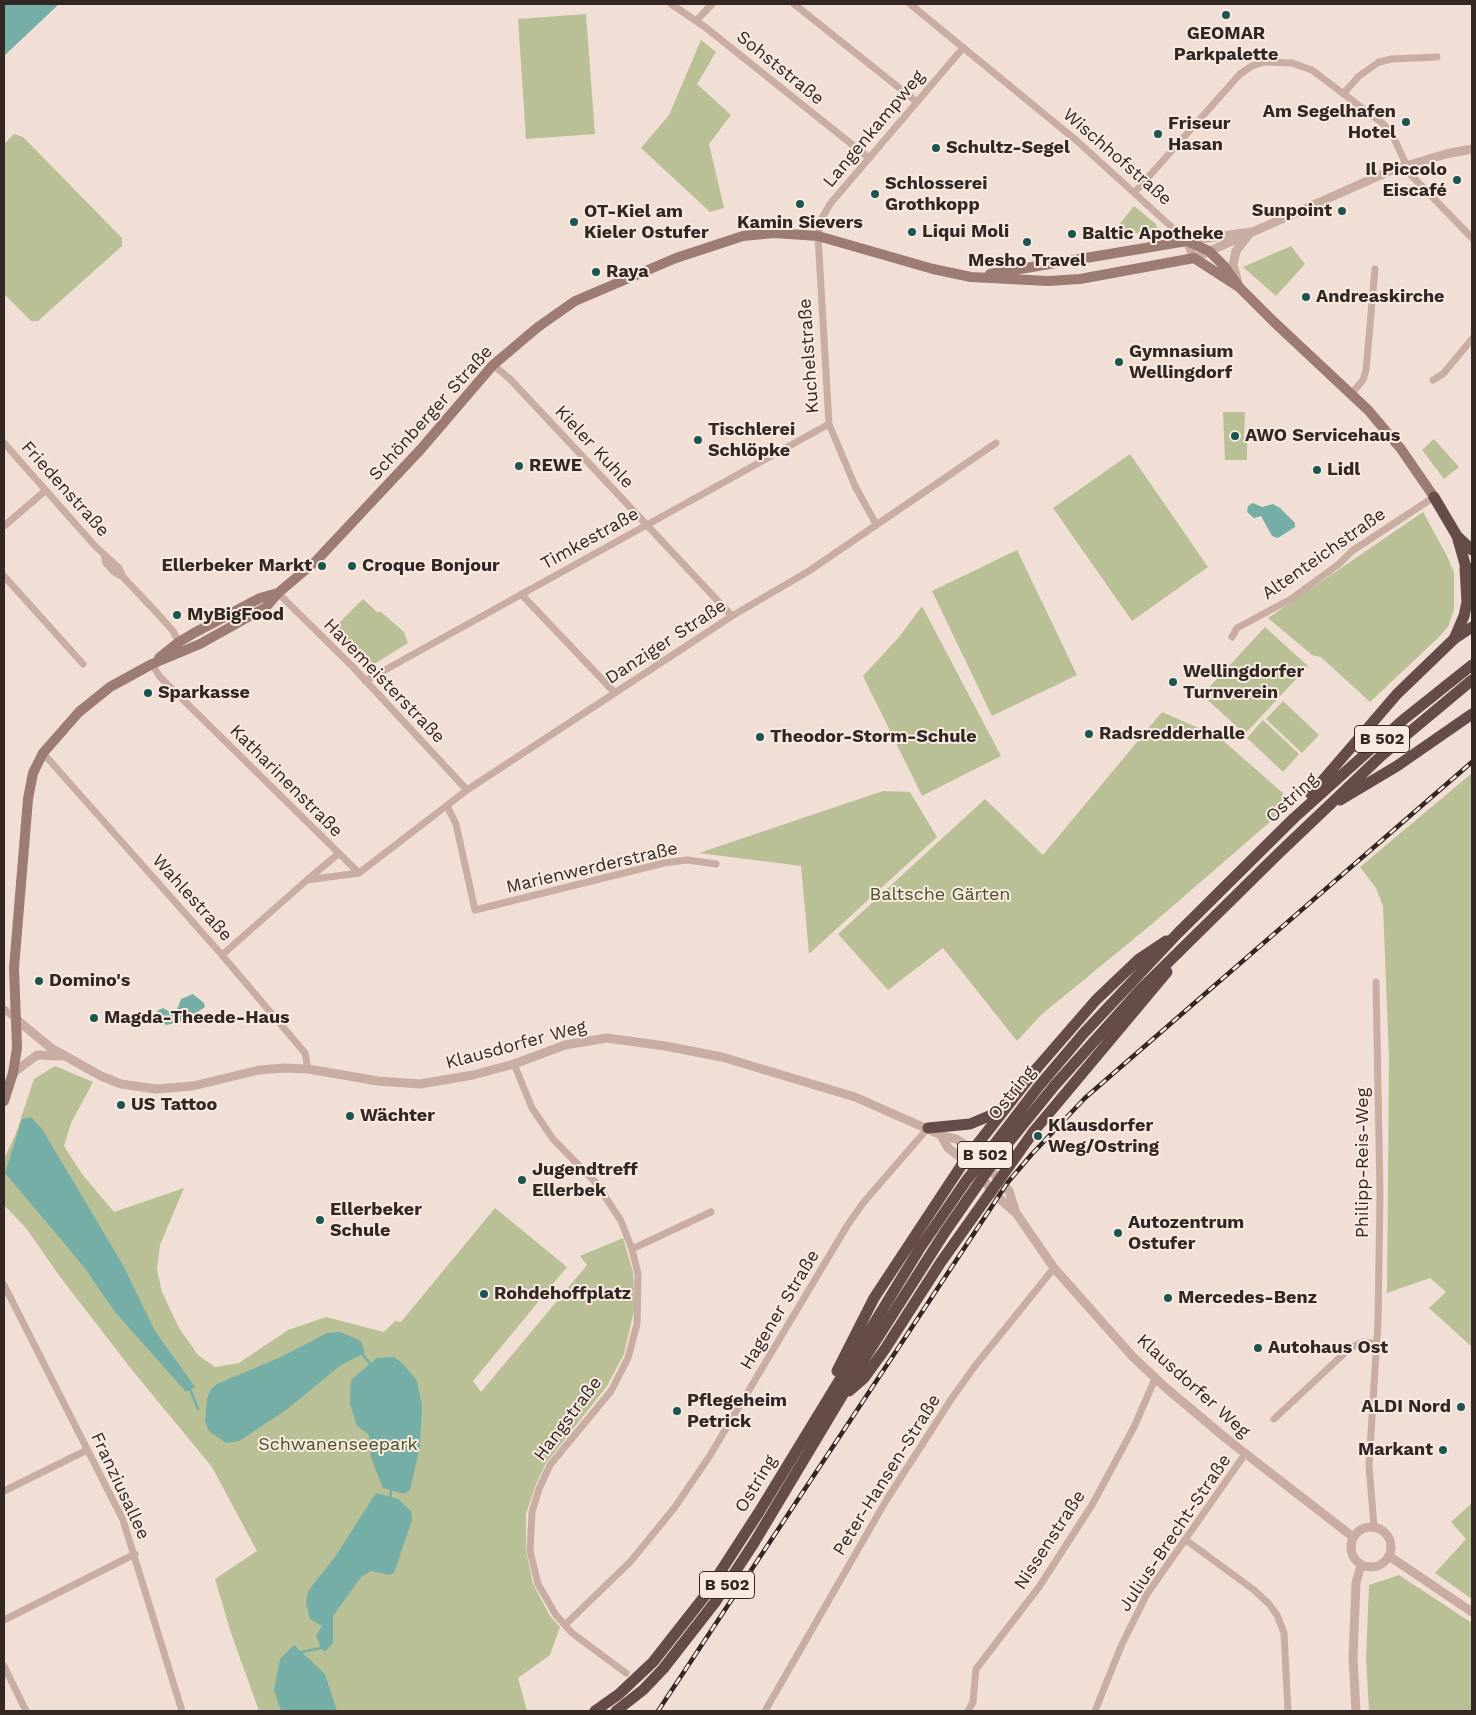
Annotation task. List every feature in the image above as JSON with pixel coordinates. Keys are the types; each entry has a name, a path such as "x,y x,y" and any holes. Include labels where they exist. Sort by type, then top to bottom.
{"highway":[{"path":"1434,497 1457,536 1465,564 1468,602 1454,639"},
{"path":"1457,536 1472,550"},
{"path":"1465,564 1472,576"},
{"path":"1294,818 1309,797 1372,722 1454,639 1472,627"},
{"name":"Ostring","path":"595,1711 634,1681 680,1630 741,1541 825,1401 925,1241 1009,1123 1083,1034 1178,933 1294,818 1403,720 1472,665"},
{"name":"Ostring","path":"616,1711 643,1690 663,1669 696,1628 754,1543 841,1398 945,1232 999,1154 1116,1015 1186,944 1324,809 1412,729 1472,680"},
{"path":"1324,809 1397,766 1472,714"},
{"path":"825,1401 842,1359 874,1298 1005,1109 1043,1061 1107,988 1150,950 1178,933"},
{"path":"841,1398 864,1378 876,1363 991,1188 1040,1124 1168,971 1186,944"},
{"path":"928,1128 970,1124 1005,1109"}],"main road":[{"name":"Schönberger Straße","path":"43,753 94,698 152,664 200,644 252,617 266,607 278,593 328,547 421,448 493,365 538,327 575,301 652,267 743,236 774,234 818,236 933,269 972,277 1048,281 1080,279 1194,258"},
{"name":"Schönberger Straße","path":"972,277 1187,242"},
{"name":"Wischhofstraße","path":"1187,242 1209,251 1224,266 1239,287 1352,394 1401,449 1434,497"},
{"path":"1194,258 1239,287"},
{"name":"Schönberger Straße","path":"152,664 179,642 260,598 278,593"},
{"path":"4,1101 13,1073 17,1048 16,1019 32,802 36,774 43,753"}],"street":[{"name":"Sohststraße","path":"671,4 696,21 869,158"},
{"path":"696,21 712,4"},
{"path":"794,4 917,102"},
{"name":"Wischhofstraße","path":"910,4 1077,141 1187,242"},
{"name":"Langenkampweg","path":"818,236 821,220 830,204 963,48"},
{"path":"1343,94 1368,67 1379,62 1392,59 1437,57"},
{"path":"1134,192 1240,74 1252,66 1274,62 1304,66 1391,132 1411,175 1472,238"},
{"name":"Schönberger Straße","path":"1194,258 1406,166 1472,149"},
{"name":"Schönberger Straße","path":"1187,242 1251,232"},
{"name":"Schönberger Straße","path":"1239,287 1234,265 1236,251 1251,232"},
{"name":"Kuchelstraße","path":"818,236 828,424 855,486 876,524"},
{"path":"1187,242 1194,258"},
{"path":"1352,394 1362,380 1366,370 1374,268"},
{"path":"1432,380 1443,374 1472,339"},
{"name":"Kieler Kuhle","path":"493,365 510,379 732,616"},
{"name":"Timkestraße","path":"365,681 828,424"},
{"name":"Friedenstraße","path":"4,443 45,491 104,555 119,568 123,577 173,631 179,642"},
{"name":"Danziger Straße","path":"359,873 467,790 732,616 808,571 996,443"},
{"path":"4,526 45,491"},
{"name":"Altenteichstraße","path":"1232,637 1237,628 1291,599 1339,564 1352,551 1434,497"},
{"path":"4,576 83,664"},
{"name":"Havemeisterstraße","path":"278,593 365,681 467,790"},
{"path":"521,594 615,693"},
{"name":"Katharinenstraße","path":"152,664 160,677 359,873"},
{"name":"Wahlestraße","path":"43,753 222,955 305,1053 308,1069"},
{"name":"Marienwerderstraße","path":"447,806 456,824 475,910 664,863 687,860 716,864"},
{"path":"222,955 338,854"},
{"path":"307,880 359,873"},
{"name":"Philipp-Reis-Weg","path":"1374,1527 1369,1465 1377,1344 1380,1195 1376,982"},
{"name":"Klausdorfer Weg","path":"4,1010 32,1034 64,1056 121,1084 156,1089 194,1086 259,1070 308,1069 378,1081 420,1084 473,1075 514,1064 581,1041 607,1038 722,1057 806,1081 855,1098 941,1135 956,1139 974,1152 1009,1191 1016,1213"},
{"name":"Klausdorfer Weg","path":"13,1073 37,1055 64,1056"},
{"name":"Hangstraße","path":"514,1064 532,1108 553,1139 597,1184 621,1221 632,1249 638,1274 637,1324 628,1358 611,1391 550,1465 532,1512 530,1551 538,1584 556,1615 586,1644 626,1673"},
{"name":"Hagener Straße","path":"565,1625 631,1561 674,1507 709,1457 846,1228 869,1196 928,1128"},
{"name":"Klausdorfer Weg","path":"941,1135 948,1148 967,1162 1002,1201 1016,1213 1054,1268 1155,1378 1245,1454 1353,1537"},
{"path":"632,1249 711,1212"},
{"name":"Peter-Hansen-Straße","path":"765,1711 886,1499 952,1398 981,1358 1054,1268"},
{"name":"Franziusallee","path":"4,1285 123,1520 182,1711"},
{"path":"1274,1419 1350,1348 1363,1342 1377,1344"},
{"name":"Nissenstraße","path":"968,1711 973,1702 976,1668 1039,1587 1092,1505 1134,1427 1155,1378"},
{"path":"4,1491 87,1450"},
{"name":"Julius-Brecht-Straße","path":"1095,1711 1122,1644 1147,1594 1245,1454"},
{"path":"1374,1527 1380,1529 1388,1536 1392,1546 1389,1556 1377,1567 1361,1565 1351,1553 1353,1537 1362,1529 1374,1527"},
{"path":"1186,1540 1254,1590 1269,1604 1277,1615 1284,1633 1288,1711"},
{"path":"4,1620 135,1554"},
{"path":"1389,1556 1472,1612"},
{"path":"1356,1711 1354,1649 1356,1583 1361,1565"},
{"path":"4,1666 26,1711"}],"green space":[{"path":"586,14 595,134 526,139 518,19"},
{"path":"701,40 716,52 697,84 731,115 709,144 724,208 710,212 641,148 669,115"},
{"path":"14,134 23,137 122,238 122,246 38,321 31,321 4,294 4,144"},
{"path":"1134,206 1156,224 1157,230 1109,237"},
{"path":"1291,246 1305,264 1276,296 1243,267"},
{"path":"1223,412 1245,412 1244,439 1247,439 1247,460 1225,460"},
{"path":"1434,439 1459,467 1444,479 1422,450"},
{"path":"1130,454 1208,567 1132,621 1053,508"},
{"path":"1423,512 1454,573 1454,609 1448,627 1439,637 1370,702 1321,657 1312,655 1268,618"},
{"path":"1017,550 1077,675 992,716 932,591"},
{"path":"363,599 378,613 380,611 404,632 408,643 371,666 334,628"},
{"path":"922,606 1001,756 922,796 863,676 899,637"},
{"path":"1265,627 1308,666 1245,734 1202,695"},
{"path":"1283,701 1319,735 1302,753 1266,719"},
{"name":"Baltsche Gärten","path":"1162,712 1219,737 1284,794 1285,809 1152,924 1041,1015 1017,1041 943,948 888,990 838,934 985,799 1043,855"},
{"path":"1263,720 1299,754 1283,772 1247,738"},
{"path":"1472,773 1472,1347 1429,1308 1446,1292 1430,1278 1387,1293 1389,1060 1383,906 1376,888 1360,867"},
{"path":"883,791 910,792 937,837 809,954 801,866 699,853"},
{"name":"Schwanenseepark","path":"55,1066 93,1082 71,1123 64,1146 82,1174 114,1212 184,1188 160,1245 157,1270 162,1292 179,1328 198,1355 215,1367 239,1363 288,1330 326,1317 384,1332 395,1321 401,1322 495,1208 567,1267 473,1381 481,1392 587,1265 580,1256 623,1238 633,1272 635,1306 624,1354 607,1386 546,1463 536,1484 526,1514 526,1551 533,1584 550,1616 560,1627 550,1655 518,1678 527,1711 259,1711 231,1633 215,1579 257,1551 212,1467 132,1370 58,1274 26,1228 4,1205 4,1159 16,1133 34,1079"},
{"path":"1472,1503 1472,1599 1435,1573 1466,1539 1451,1522"},
{"path":"1399,1575 1472,1623 1472,1711 1369,1711 1366,1658 1369,1585"}],"water":[{"path":"4,4 59,4 4,56"},
{"path":"1253,503 1262,507 1273,504 1280,508 1295,523 1295,527 1278,538 1272,536 1261,516 1254,518 1247,512 1248,506"},
{"path":"193,994 204,1003 205,1007 184,1021 166,1025 156,1017 157,1011 163,1008 170,1012 177,1010 181,999"},
{"path":"31,1117 42,1129 123,1265 155,1331 195,1387 186,1392 115,1312 84,1267 5,1173 22,1119"},
{"path":"340,1332 361,1341 365,1353 341,1365 286,1410 239,1441 226,1443 209,1431 205,1422 207,1399 211,1389 217,1384 281,1357 327,1333"},
{"path":"394,1357 403,1364 417,1381 422,1406 420,1446 410,1490 404,1494 383,1488 371,1458 369,1435 357,1426 350,1404 351,1380 377,1358"},
{"path":"376,1493 398,1499 411,1511 412,1520 394,1573 389,1575 371,1571 361,1577 333,1616 333,1643 325,1652 321,1648 316,1636 322,1626 310,1619 306,1603 308,1591 335,1557"},
{"path":"294,1645 325,1674 337,1711 281,1711 274,1690 280,1659"}],"waterway":[{"path":"363,1355 370,1364"},
{"path":"190,1389 198,1409"},
{"path":"390,1497 391,1491"},
{"path":"302,1652 321,1648"}],"railway":[{"path":"658,1711 1008,1182 1032,1154 1085,1098 1472,762"}],"place":[{"name":"GEOMAR Parkpalette","path":"1226,15"},
{"name":"Am Segelhafen Hotel","path":"1406,122"},
{"name":"Friseur Hasan","path":"1158,134"},
{"name":"Schultz-Segel","path":"936,148"},
{"name":"Il Piccolo Eiscafé","path":"1457,180"},
{"name":"Schlosserei Grothkopp","path":"875,194"},
{"name":"Kamin Sievers","path":"800,204"},
{"name":"Sunpoint","path":"1342,211"},
{"name":"OT-Kiel am Kieler Ostufer","path":"574,222"},
{"name":"Liqui Moli","path":"912,232"},
{"name":"Baltic Apotheke","path":"1072,234"},
{"name":"Mesho Travel","path":"1027,242"},
{"name":"Raya","path":"596,272"},
{"name":"Andreaskirche","path":"1306,297"},
{"name":"Gymnasium Wellingdorf","path":"1119,362"},
{"name":"AWO Servicehaus","path":"1235,436"},
{"name":"Tischlerei Schlöpke","path":"698,440"},
{"name":"REWE","path":"519,466"},
{"name":"Lidl","path":"1317,470"},
{"name":"Ellerbeker Markt","path":"322,566"},
{"name":"Croque Bonjour","path":"352,566"},
{"name":"MyBigFood","path":"177,615"},
{"name":"Wellingdorfer Turnverein","path":"1173,682"},
{"name":"Sparkasse","path":"148,693"},
{"name":"Radsredderhalle","path":"1089,734"},
{"name":"Theodor-Storm-Schule","path":"760,737"},
{"name":"Domino's","path":"39,981"},
{"name":"Magda-Theede-Haus","path":"94,1018"},
{"name":"US Tattoo","path":"121,1105"},
{"name":"Wächter","path":"350,1116"},
{"name":"Klausdorfer Weg/Ostring","path":"1038,1136"},
{"name":"Jugendtreff Ellerbek","path":"522,1180"},
{"name":"Ellerbeker Schule","path":"320,1220"},
{"name":"Autozentrum Ostufer","path":"1118,1233"},
{"name":"Rohdehoffplatz","path":"484,1294"},
{"name":"Mercedes-Benz","path":"1168,1298"},
{"name":"Autohaus Ost","path":"1258,1348"},
{"name":"ALDI Nord","path":"1461,1407"},
{"name":"Pflegeheim Petrick","path":"677,1411"},
{"name":"Markant","path":"1443,1450"}]}
